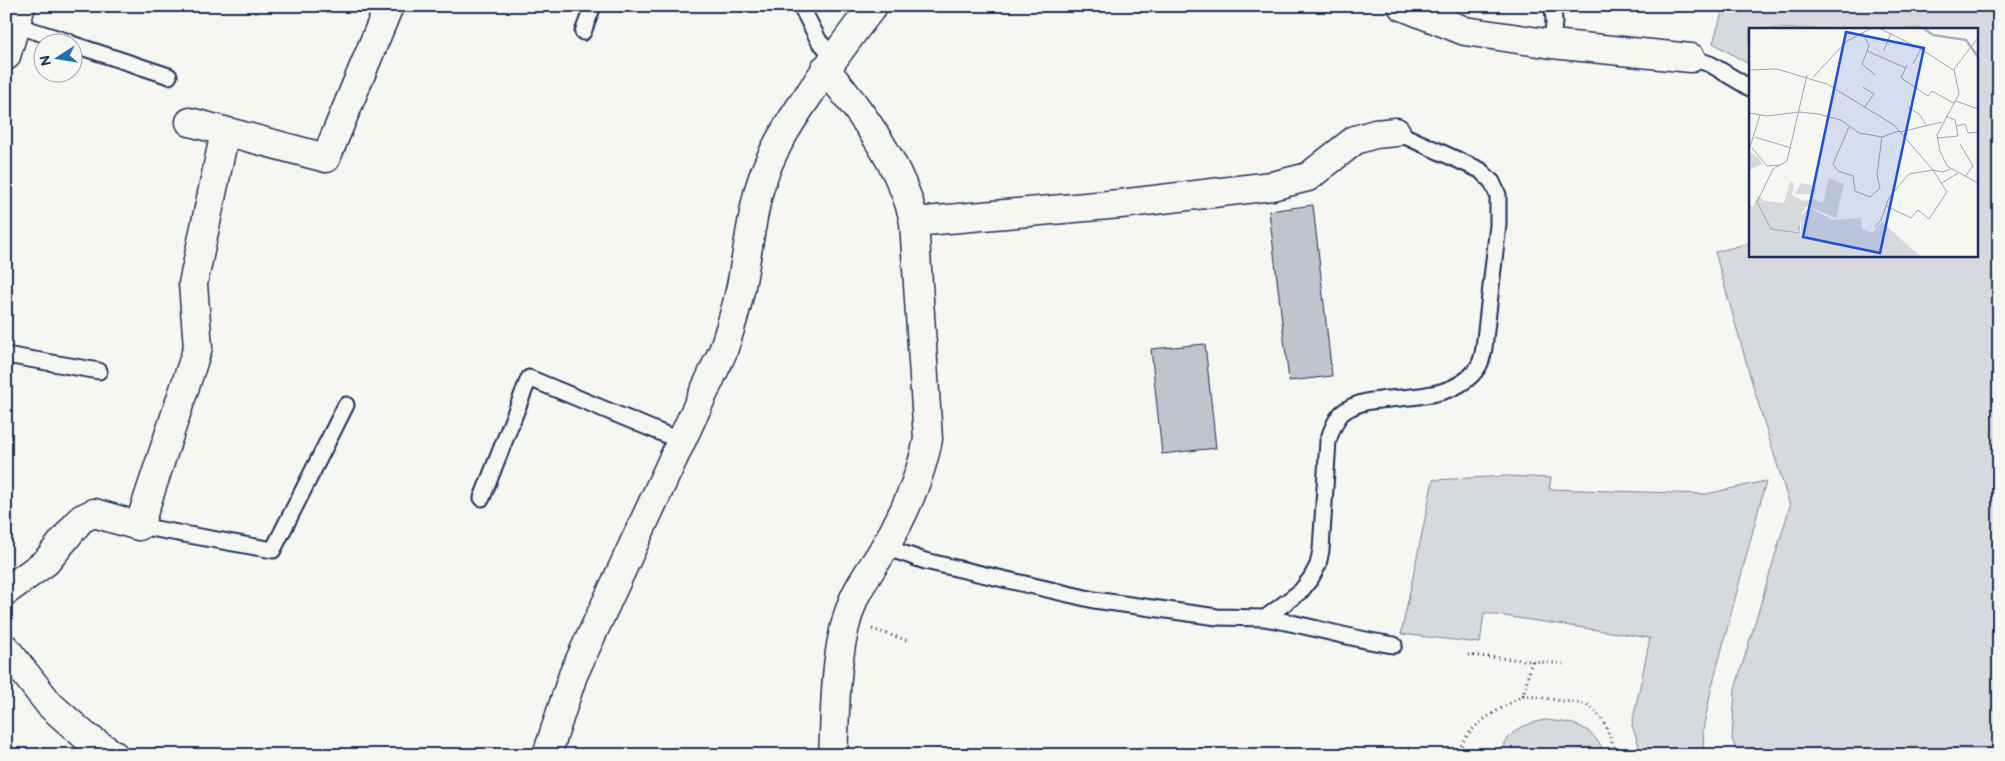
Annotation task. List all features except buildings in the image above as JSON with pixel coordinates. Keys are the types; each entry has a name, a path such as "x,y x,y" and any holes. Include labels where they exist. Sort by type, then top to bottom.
{"street":[{"path":"190,122 326,158 389,6"},
{"path":"547,755 573,675 723,350 735,314 759,189 769,164 784,131 829,63 873,6"},
{"path":"1402,6 1465,31 1552,44 1691,58"},
{"path":"6,56 18,16"},
{"path":"829,63 845,92 891,161 910,203 914,222 928,439 924,460 917,480 885,547 854,598 848,615 842,635 832,755"},
{"path":"6,591 46,562 81,519 94,513 139,526 198,347 193,284 224,132"},
{"path":"914,222 1120,204 1272,186 1308,177 1355,140 1375,134 1396,132"},
{"path":"6,649 50,705 85,736 114,755"}],"lane":[{"path":"583,32 593,6"},
{"path":"801,6 829,63"},
{"path":"1552,44 1553,6"},
{"path":"18,16 49,32"},
{"path":"82,47 169,76"},
{"path":"1691,58 1710,64 1749,87"},
{"path":"1265,618 1301,591 1318,565 1321,550 1328,442 1333,426 1342,414 1355,405 1370,401 1436,393 1454,388 1469,378 1480,365 1484,348 1498,225 1498,196 1492,182 1480,170 1396,132"},
{"path":"6,355 100,371"},
{"path":"482,498 528,378 681,441"},
{"path":"139,526 273,550 346,405"},
{"path":"885,547 925,561 1094,600 1217,617 1265,618 1296,623 1362,641 1394,645"}],"path":[{"path":"848,615 867,627 908,641"},
{"path":"1468,655 1563,664"},
{"path":"1523,695 1532,661"},
{"path":"1458,755 1466,735 1480,722 1523,695 1585,704 1594,708 1602,720 1617,755"}],"shaded area":[{"path":"1724,6 1999,6 1999,755 1738,755 1732,739 1735,689 1790,506 1753,386 1715,252 1749,243 1749,256 1978,256 1978,28 1749,28 1749,64 1713,43"},
{"path":"1507,476 1551,478 1549,489 1706,494 1766,481 1711,690 1703,730 1704,755 1642,755 1632,725 1650,638 1484,613 1480,643 1401,634 1433,480"},
{"path":"1544,720 1565,722 1581,727 1594,737 1606,755 1500,755 1507,740 1516,730 1528,724"}]}
